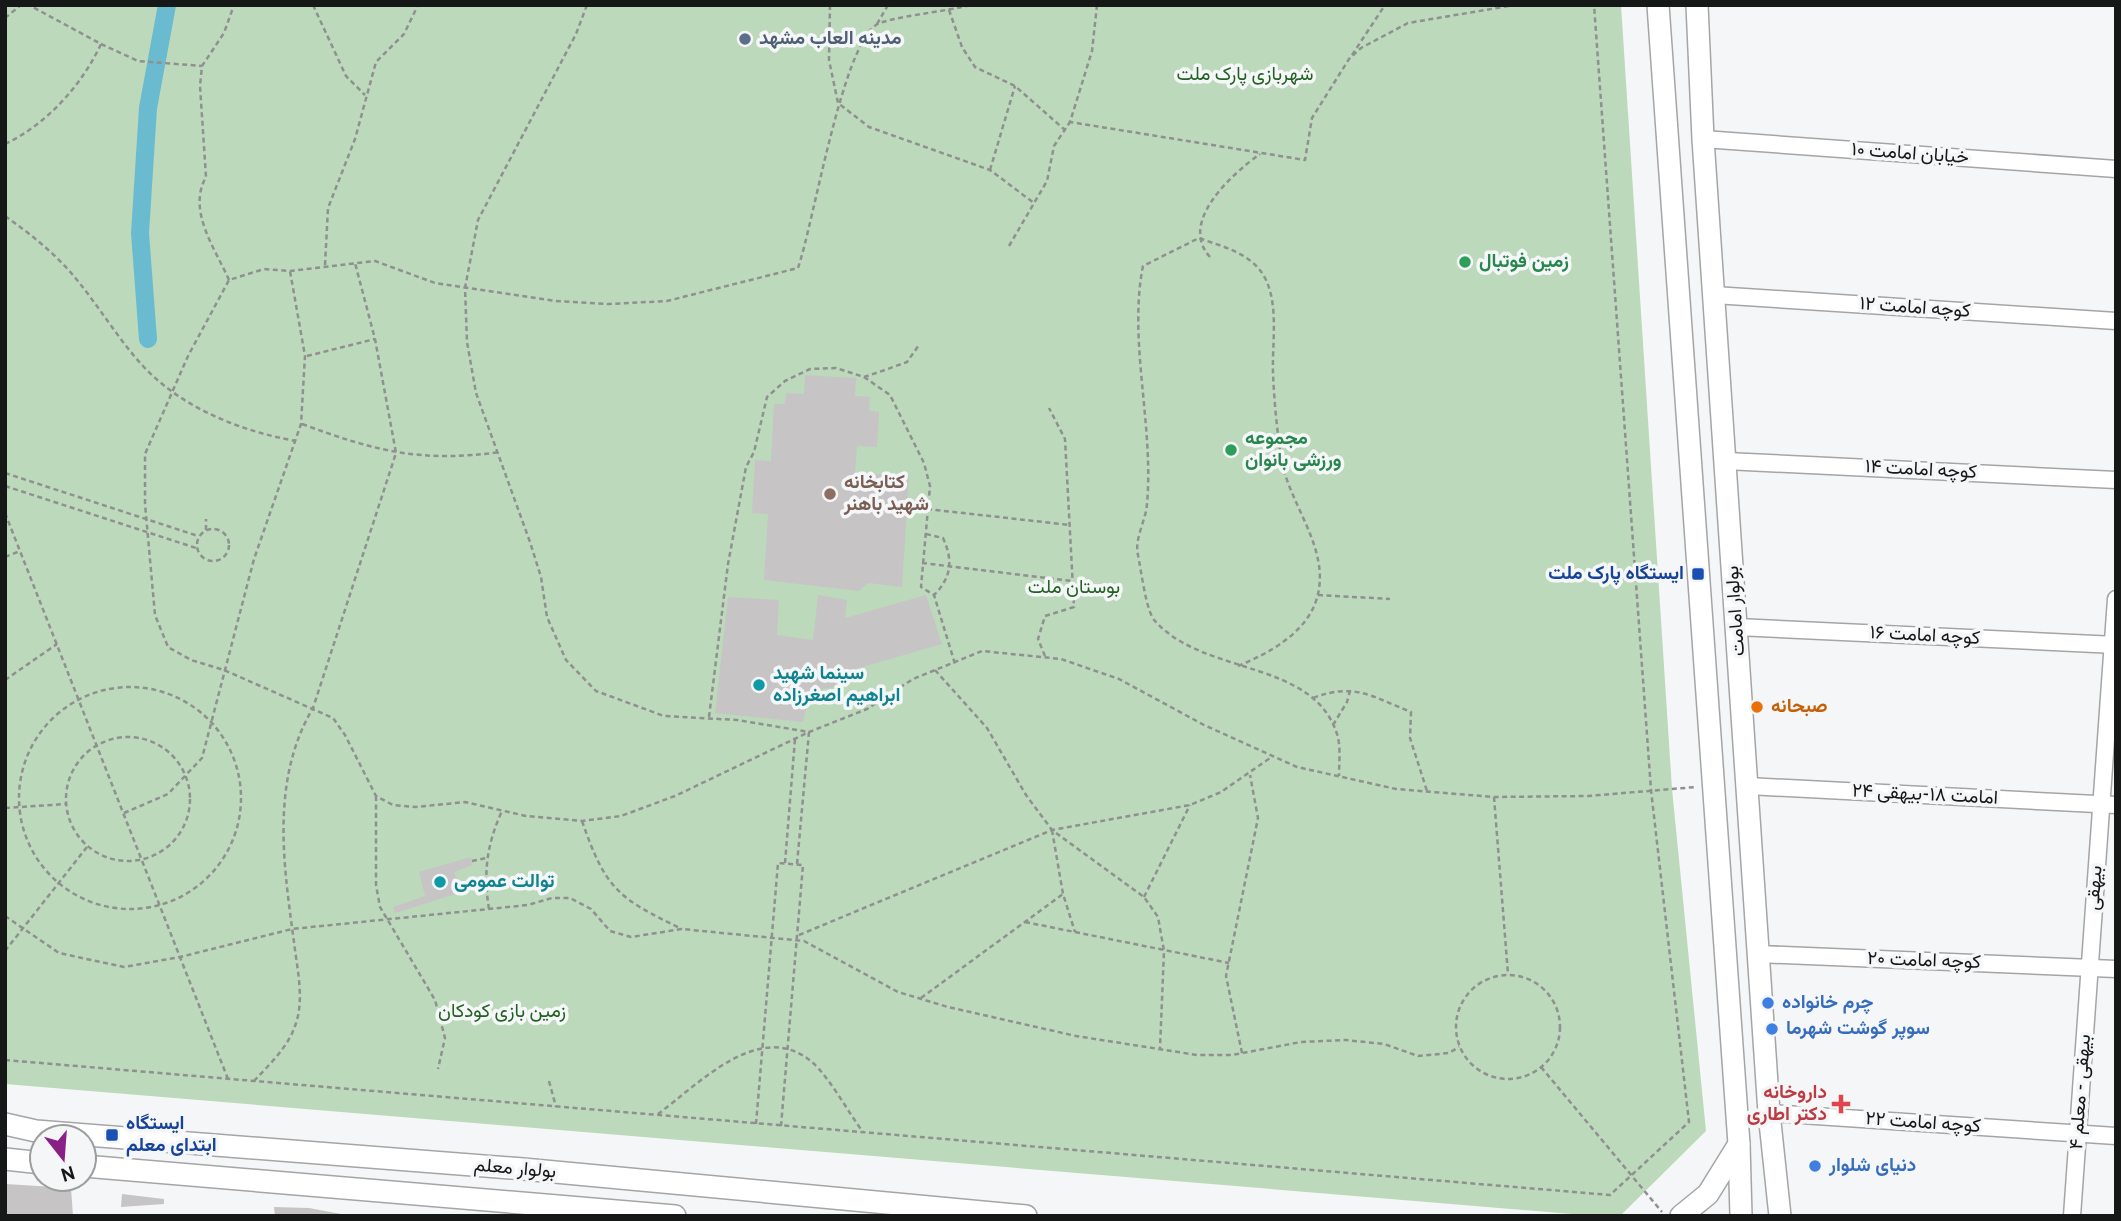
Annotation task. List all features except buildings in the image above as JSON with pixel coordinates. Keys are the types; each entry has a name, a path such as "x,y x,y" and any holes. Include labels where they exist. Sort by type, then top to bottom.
{"main road":[{"name":"بولوار امامت","path":"1658,5 1739,1144 1741,1216"},
{"name":"بولوار امامت","path":"1698,5 1703,139 1769,1113 1780,1216"},
{"name":"بولوار معلم","path":"5,1124 36,1131 509,1168 1026,1216"},
{"path":"1681,1216 1708,1194 1739,1144"},
{"path":"5,1159 28,1161"},
{"name":"بولوار معلم","path":"98,1167 542,1210 675,1216"}],"street":[{"name":"خیابان امامت ۱۰","path":"1703,139 2116,169"},
{"name":"کوچه امامت ۱۲","path":"1714,295 2116,321"},
{"name":"کوچه امامت ۱۴","path":"1726,461 2116,480"},
{"name":"بیهقی","path":"2090,967 2108,805 2116,598"},
{"name":"کوچه امامت ۱۶","path":"1737,627 2114,644"},
{"name":"امامت ۱۸-بیهقی ۲۴","path":"1748,786 2108,805"},
{"name":"کوچه امامت ۲۰","path":"1759,954 2116,970"},
{"name":"بیهقی - معلم ۴","path":"2072,1216 2090,967"},
{"name":"کوچه امامت ۲۲","path":"1769,1113 2116,1136"}],"path":[{"path":"5,18 21,5"},
{"path":"29,5 138,61 202,66"},
{"path":"229,280 199,215 199,189 206,177 200,86 202,66 224,33 234,5"},
{"path":"313,5 346,76 366,96"},
{"path":"325,265 328,208 355,139 376,62 404,34 418,5"},
{"path":"587,5 576,33 478,220 465,288 467,342 476,393 499,452 541,578 547,618 566,660 596,691 664,716 709,718 809,732"},
{"path":"830,5 829,60 838,103 869,127 990,170 1034,203"},
{"path":"438,1069 444,1038 435,1000 380,907 376,885 376,796 345,735 333,718 224,670 191,660 169,647 155,615 146,519 145,454 188,356 229,280 264,269 290,271 355,261 375,261 435,283 503,291 555,301 609,304 667,300 799,268 809,235 843,82 866,35 877,24 888,5"},
{"path":"877,24 970,5"},
{"path":"1009,246 1047,181 1054,146 1070,122 1092,51 1097,5"},
{"path":"1070,122 1305,160 1312,118 1385,5"},
{"path":"1349,59 1369,42 1408,23 1515,5"},
{"path":"5,1060 1610,1195 1689,1122 1651,790 1594,5"},
{"path":"949,10 962,47 975,67 1016,86 1065,130"},
{"path":"5,144 33,131 92,65 102,44"},
{"path":"990,170 1016,86"},
{"path":"1210,257 1202,248 1199,238 1204,216 1229,179 1260,154"},
{"path":"5,216 40,241 76,279 143,366 173,393 220,419 296,441"},
{"path":"1238,666 1285,641 1306,617 1318,595 1319,569 1312,537 1296,507 1281,459 1268,286 1249,258 1199,238 1143,267 1137,296 1149,445 1147,506 1136,549 1153,619 1187,647 1238,666 1300,687 1325,708 1338,736 1339,776"},
{"path":"254,1081 278,1055 295,1026 300,992 285,865 285,787 297,734 313,708 396,453 375,339 355,261"},
{"path":"124,813 168,794 202,758 254,559 302,424 305,356 290,271"},
{"path":"305,356 375,339"},
{"path":"864,377 907,362 919,345"},
{"path":"709,718 728,564 746,467 754,452 766,397 785,381 810,369 836,368 864,377 890,395 906,424 924,463 930,486 921,587 934,595 955,664"},
{"path":"1046,657 1038,639 1045,616 1074,607 1066,439 1049,408"},
{"path":"302,424 375,449 396,453 453,458 499,452"},
{"path":"5,473 198,536"},
{"path":"5,486 196,548"},
{"path":"927,509 1070,525"},
{"path":"5,513 228,1079"},
{"path":"206,519 206,530"},
{"path":"206,530 224,533 229,545 228,551 219,561 212,562 201,557 196,548 198,536 206,530"},
{"path":"925,533 943,538 950,554 946,583 934,595"},
{"path":"5,556 20,551"},
{"path":"922,563 1073,581"},
{"path":"1318,595 1390,599"},
{"path":"5,680 57,644"},
{"path":"376,796 393,805 416,807 465,802 526,817 582,821 621,816 675,796 795,738 867,709 913,679 982,651 1061,659 1119,679 1204,725 1297,767 1396,789 1494,797 1588,796 1713,786"},
{"path":"935,670 987,728 1026,795 1052,830 1144,897 1158,917 1164,951 1160,1048"},
{"path":"120,687 163,691 202,712 229,746 242,788 237,831 216,870 182,897 140,909 96,905 58,884 30,850 18,807 23,765 44,727 78,699 120,687"},
{"path":"1313,698 1336,690 1362,692 1411,712 1410,737 1427,791"},
{"path":"1333,725 1347,702 1350,691"},
{"path":"797,864 809,732"},
{"path":"124,737 149,740 170,752 186,775 191,795 188,819 176,840 156,855 133,862 108,859 87,846 72,827 66,804 69,779 81,758 97,746 124,737"},
{"path":"785,863 795,738"},
{"path":"5,916 60,953 124,967 180,957 292,929 528,905 552,898 570,898 591,909 610,931 631,937 682,929 797,938 1052,830 1190,805 1221,793 1273,756"},
{"path":"1242,1053 1226,976 1258,818 1250,774"},
{"path":"1494,797 1508,974"},
{"path":"5,808 66,804"},
{"path":"1144,897 1190,805"},
{"path":"489,909 486,858 502,811"},
{"path":"582,821 597,864 616,889 637,907 682,929"},
{"path":"1052,830 1063,894 1075,932"},
{"path":"5,951 87,846"},
{"path":"472,861 486,858"},
{"path":"756,1124 779,863 785,863 803,865 781,1126"},
{"path":"921,998 1063,894"},
{"path":"388,919 395,913"},
{"path":"1025,922 1229,964"},
{"path":"797,938 898,992 1014,1024 1197,1055 1242,1053 1301,1042 1346,1040 1384,1044 1418,1056 1449,1054 1460,1047"},
{"path":"1508,974 1528,978 1545,989 1557,1006 1561,1026 1557,1046 1541,1067 1529,1075 1508,1079 1488,1075 1471,1064 1460,1047 1455,1027 1459,1007 1471,990 1488,978 1508,974"},
{"path":"656,1115 740,1055 763,1046 788,1047 813,1063 863,1132"},
{"path":"1541,1067 1665,1216"},
{"path":"549,1081 556,1107"}],"green space":[{"name":"بوستان ملت","path":"5,5 1621,5 1672,789 1706,1131 1620,1216 1596,1216 5,1084"}],"waterway":[{"path":"148,339 140,233 148,108 167,5"}],"place":[{"name":"مدينه العاب مشهد","path":"745,39"},
{"name":"زمین فوتبال","path":"1465,262"},
{"name":"مجموعه ورزشی بانوان","path":"1231,450"},
{"name":"کتابخانه شهید باهنر","path":"830,494"},
{"name":"ایستگاه پارک ملت","path":"1698,574"},
{"name":"سینما شهید ابراهیم اصغرزاده","path":"759,685"},
{"name":"صبحانه","path":"1757,707"},
{"name":"توالت عمومی","path":"440,882"},
{"name":"چرم خانواده","path":"1768,1003"},
{"name":"سوپر گوشت شهرما","path":"1772,1029"},
{"name":"داروخانه دکتر اطاری","path":"1841,1104"},
{"name":"ایستگاه ابتدای معلم","path":"112,1135"},
{"name":"دنیای شلوار","path":"1815,1166"}],"park label":[{"name":"شهربازی پارک ملت","path":"1245,75"},
{"name":"زمین بازی کودکان","path":"502,1012"}]}
